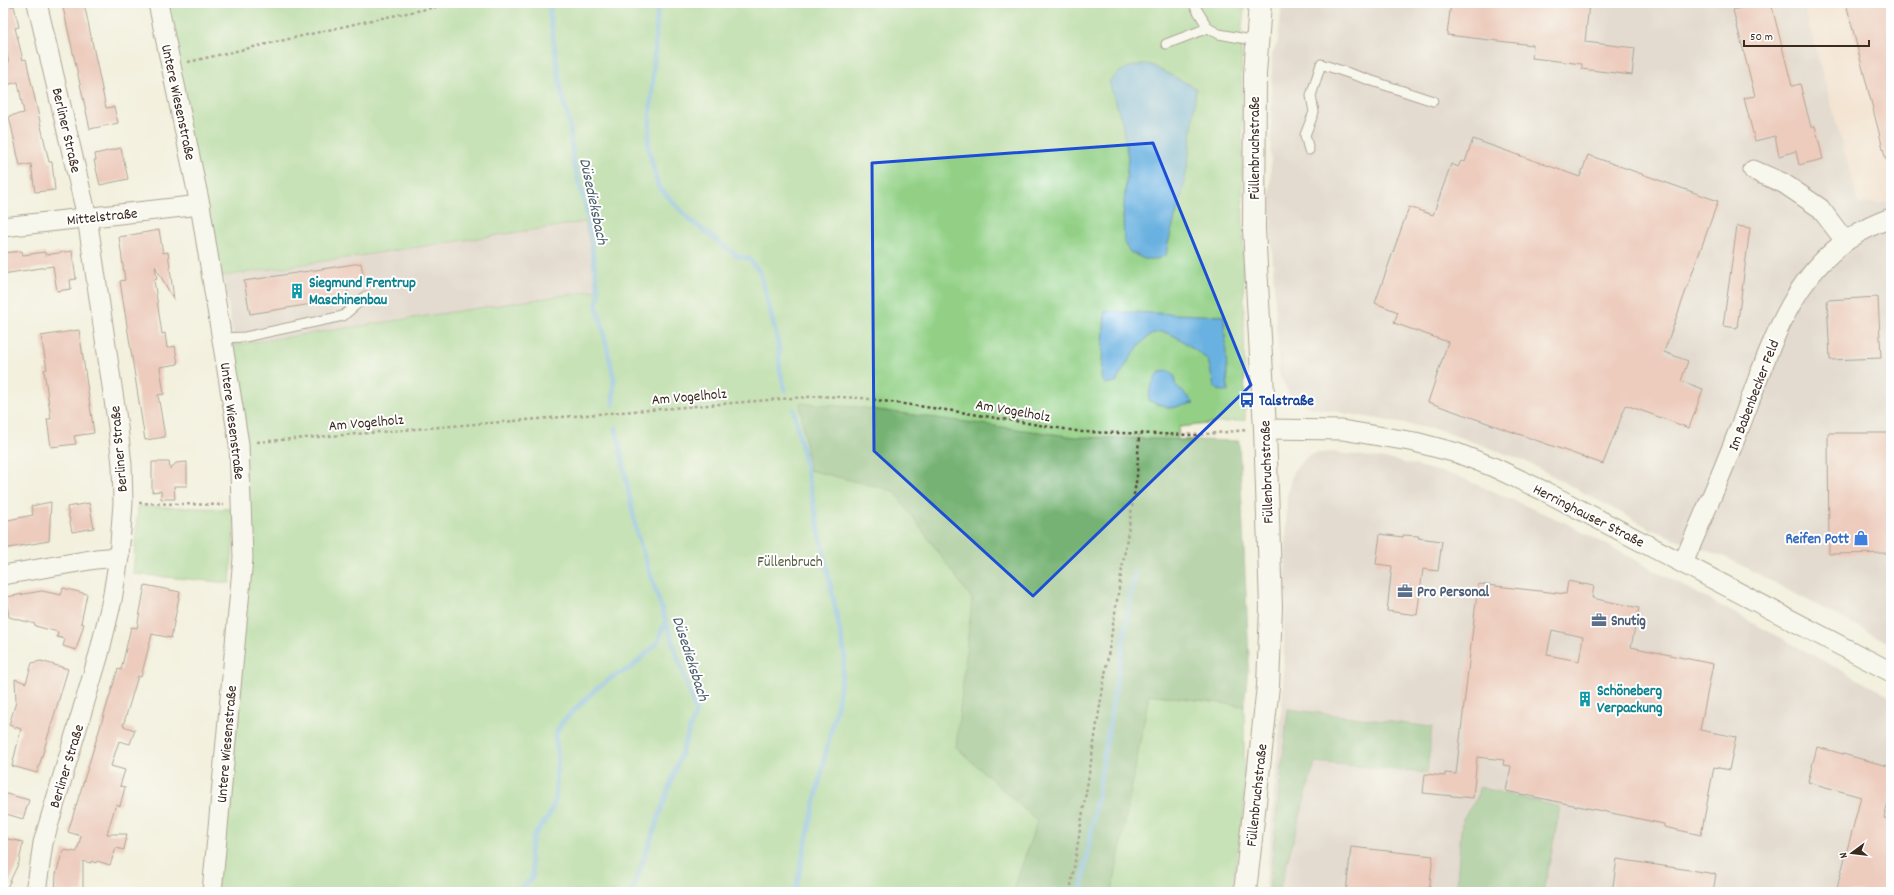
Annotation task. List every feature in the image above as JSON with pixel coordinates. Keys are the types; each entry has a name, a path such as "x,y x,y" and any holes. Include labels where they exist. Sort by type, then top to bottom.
{"street":[{"name":"Berliner Straße","path":"36,892 43,843 99,654 112,600 119,557 123,503 122,464 118,427 87,217 37,3"},
{"name":"Untere Wiesenstraße","path":"158,3 200,205 239,444 243,558 212,892"},
{"name":"Füllenbruchstraße","path":"1245,892 1268,686 1271,607 1265,429 1254,229 1255,74 1260,3"},
{"path":"1754,170 1783,183 1820,208 1845,241"},
{"name":"Mittelstraße","path":"3,227 200,205"},
{"name":"Im Babenbecker Feld","path":"1683,563 1721,475 1778,328 1795,295 1812,271 1828,254 1845,241 1867,228 1891,218"},
{"name":"Herringhauser Straße","path":"1265,429 1342,430 1415,442 1457,453 1493,467 1544,491 1891,672"},
{"path":"3,576 96,558 119,557"}],"lane":[{"path":"1193,3 1208,28 1219,34 1257,41"},
{"path":"1166,44 1208,28"},
{"path":"1309,150 1305,135 1314,112 1310,96 1321,64 1433,101"},
{"path":"222,338 245,337 343,316 366,296"}],"path":[{"path":"172,66 372,20 456,3"},
{"name":"Am Vogelholz","path":"239,444 818,396 870,399 1082,432 1139,435 1196,435 1265,429"},
{"path":"1070,892 1137,476 1139,435"},
{"path":"123,503 242,506"}],"highlighted area":[{"path":"1153,143 1251,385 1033,596 874,451 872,163"}],"shaded area":[{"path":"1282,3 1803,3 1859,204 1891,202 1891,644 1727,558 1655,531 1523,460 1439,430 1305,406 1290,395 1279,374 1270,208 1272,55 1278,41"},
{"path":"1803,3 1891,3 1891,202 1859,204"},
{"path":"585,221 599,291 234,344 224,277"},
{"path":"1333,452 1393,460 1457,476 1566,523 1891,697 1891,892 1265,892 1283,691 1287,495 1293,471 1310,454","holes":["1432,728 1427,773 1315,762"]}],"green space":[{"name":"Füllenbruch","path":"162,3 1245,3 1241,34 1245,420 1179,427 1149,694 1244,706 1244,808 1232,892 215,892 249,557 227,346 599,290 585,222 218,277"},
{"path":"800,403 856,407 1075,437 1239,441 1249,660 1244,706 1149,694 1112,892 1013,892 1037,821 956,747 972,599 894,491 809,470"},
{"path":"138,506 236,509 230,583 133,574"},
{"path":"1288,709 1432,727 1427,773 1315,762 1280,888 1269,888"},
{"path":"1479,787 1560,807 1544,892 1456,892 1462,820 1477,798"}],"water":[{"path":"1149,64 1196,88 1191,142 1184,184 1166,255 1157,259 1144,259 1130,252 1124,243 1123,217 1128,158 1122,122 1109,82 1122,70 1137,65"},
{"path":"1105,311 1224,316 1228,392 1218,390 1214,386 1208,360 1174,336 1163,332 1156,333 1148,337 1135,351 1116,382 1105,384 1101,377"},
{"path":"1170,371 1175,377 1175,384 1194,403 1171,408 1149,401 1150,389 1155,378 1160,372"}],"building":[{"path":"3,3 9,3 10,7 14,6 19,27 15,28 23,60 26,59 49,162 52,162 55,190 35,192 31,164 20,166 9,116 24,113 18,82 3,86 3,65 9,63 3,36"},
{"path":"62,3 84,3 106,108 114,107 118,123 90,129"},
{"path":"1451,3 1589,3 1585,42 1635,48 1632,75 1582,69 1582,64 1532,58 1533,45 1447,35"},
{"path":"1759,3 1771,3 1792,86 1800,84 1811,127 1815,126 1823,159 1799,165 1796,151 1779,156 1775,136 1755,141 1744,98 1755,96 1733,10"},
{"path":"1846,3 1891,3 1891,160 1886,160"},
{"path":"1473,139 1580,177 1588,155 1718,201 1664,352 1688,361 1681,381 1703,389 1689,428 1626,405 1603,464 1428,402 1448,342 1394,323 1398,312 1375,303 1409,207 1433,215 1451,164 1458,167 1461,161 1465,162"},
{"path":"121,148 128,179 100,185 94,160 96,160 95,154"},
{"path":"1737,226 1750,228 1737,328 1723,326"},
{"path":"159,230 163,253 168,252 174,300 155,266 157,279 154,280 162,334 165,333 167,348 175,346 178,364 160,367 164,394 158,395 165,437 145,440 120,281 125,280 119,237"},
{"path":"22,251 23,255 45,252 45,255 72,251 76,279 70,280 71,289 57,291 53,266 3,274 3,253"},
{"name":"Siegmund Frentrup Maschinenbau","path":"361,263 364,280 346,283 349,298 250,314 244,281"},
{"path":"1878,297 1881,358 1830,360 1827,300"},
{"path":"79,330 94,433 74,436 76,444 51,447 47,419 51,419 44,370 47,369 41,336"},
{"path":"1828,433 1891,433 1891,553 1829,554"},
{"path":"152,462 169,462 170,469 176,463 187,462 187,486 174,486 175,499 161,499 161,491 152,492"},
{"path":"51,502 49,541 3,549 3,521 33,515 31,506"},
{"path":"89,503 94,528 72,532 67,507"},
{"name":"Pro Personal","path":"1380,534 1403,537 1403,535 1419,536 1418,538 1442,541 1438,571 1423,569 1417,615 1387,611 1392,566 1376,564"},
{"name":"Schöneberg Verpackung","path":"1568,581 1594,586 1592,598 1639,608 1631,647 1713,664 1700,730 1736,737 1729,770 1714,767 1701,835 1664,827 1664,824 1506,791 1511,766 1503,765 1504,760 1477,757 1473,798 1423,793 1425,774 1445,776 1445,773 1456,774 1478,584 1566,594","holes":["1552,630 1583,637 1579,661 1547,655"]},
{"path":"145,585 180,592 171,638 152,634 141,677 138,676 123,726 135,730 130,744 119,741 111,766 125,770 120,786 125,787 120,806 116,804 107,834 127,834 124,850 116,848 110,865 97,861 96,863 91,861 91,863 83,861 83,892 55,892 56,874 63,850 77,852 81,836 68,832 118,669 121,670 131,627 137,628"},
{"path":"63,588 87,594 81,623 84,624 76,650 63,646 65,639 57,637 58,632 9,617 6,597 42,591 61,595"},
{"path":"41,661 68,669 37,773 12,766 21,729 9,725 16,702 15,679 26,683 32,663"},
{"path":"1817,747 1891,767 1891,791 1884,818 1891,820 1891,892 1836,892 1861,797 1808,782"},
{"path":"3,793 29,800 23,819 3,813"},
{"path":"3,838 23,842 19,862 5,892 3,892"},
{"path":"1351,847 1433,856 1429,892 1346,892"},
{"path":"1617,859 1716,874 1713,892 1612,892"}],"waterway":[{"name":"Düsedieksbach","path":"554,3 550,10 550,16 561,92 570,127 573,161 586,206 599,296 596,304 614,379 613,405"},
{"path":"658,3 648,147 658,186 690,220 737,256 749,259 760,272 778,342 780,370 785,391"},
{"path":"794,410 845,655 838,702 795,892"},
{"name":"Düsedieksbach","path":"616,428 637,534 696,712 632,892"},
{"path":"1081,892 1135,573"},
{"path":"517,892 533,877 530,853 533,837 550,814 555,801 558,754 555,736 562,722 596,689 611,678 632,667 657,643 666,620"}],"place":[{"name":"Siegmund Frentrup Maschinenbau","path":"297,291"},
{"name":"Talstraße","path":"1247,400"},
{"name":"Reifen Pott","path":"1861,538"},
{"name":"Pro Personal","path":"1405,591"},
{"name":"Snutig","path":"1599,620"},
{"name":"Schöneberg Verpackung","path":"1585,699"}]}
